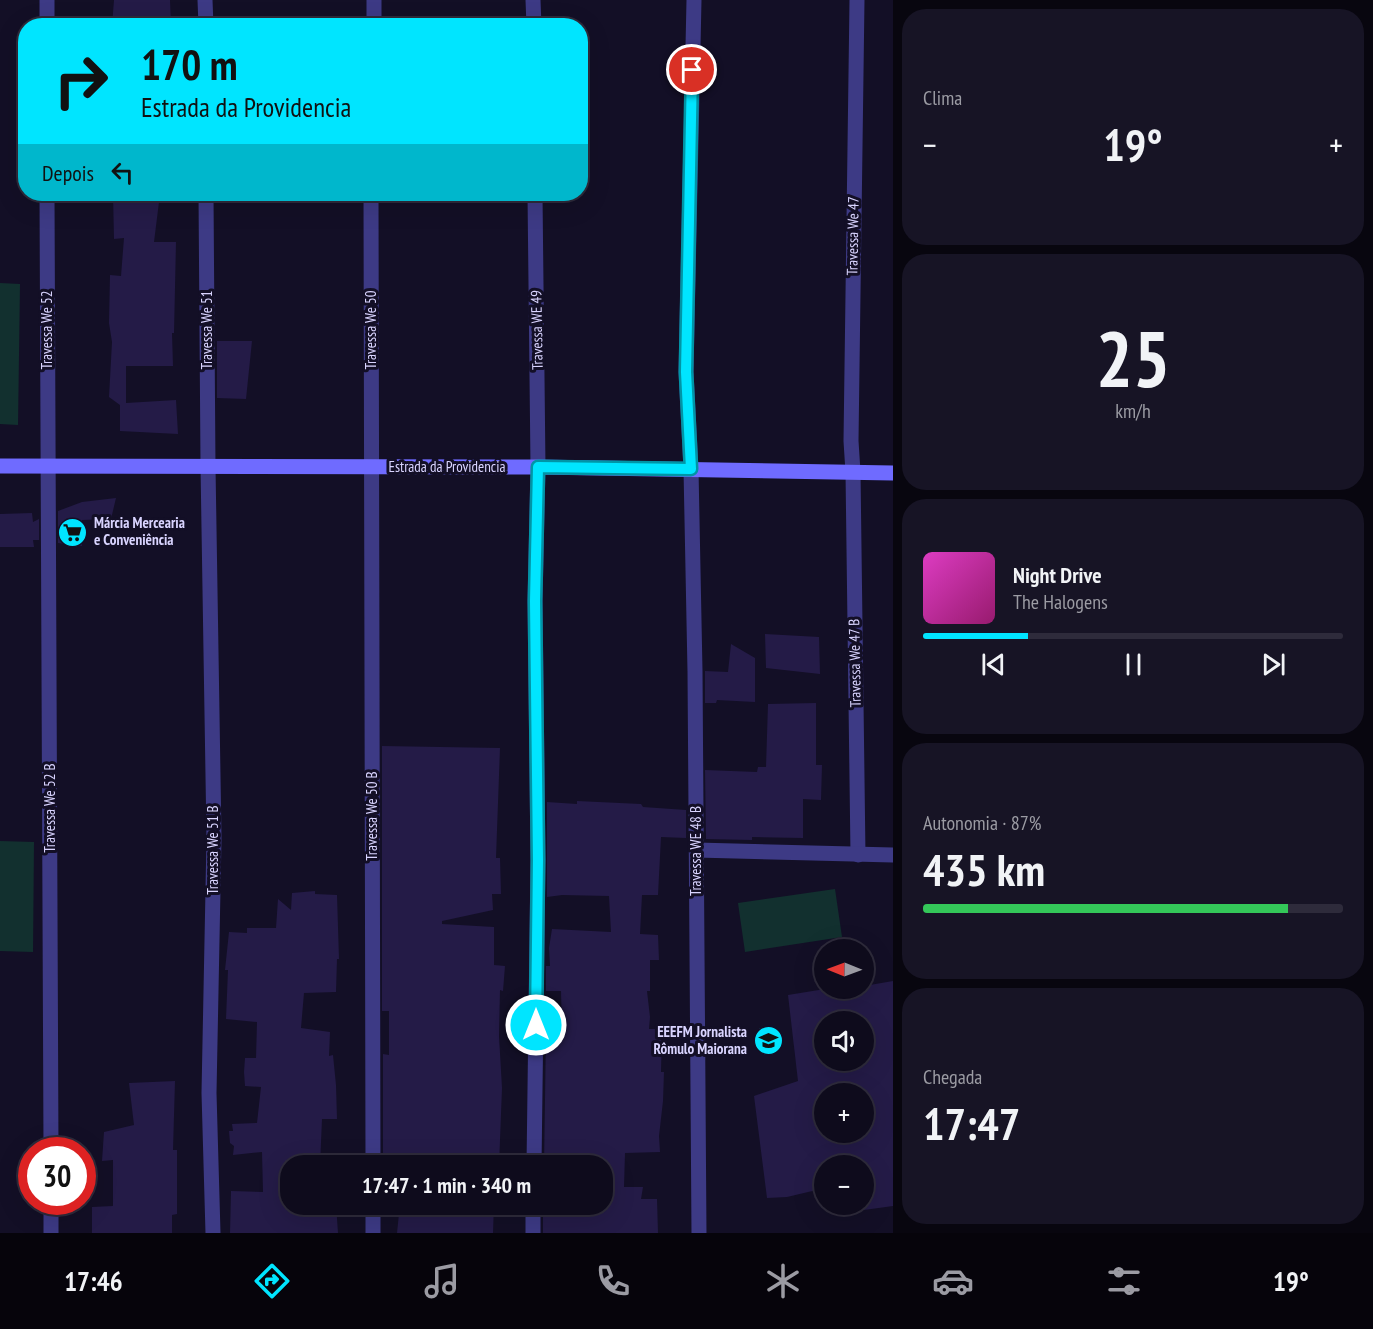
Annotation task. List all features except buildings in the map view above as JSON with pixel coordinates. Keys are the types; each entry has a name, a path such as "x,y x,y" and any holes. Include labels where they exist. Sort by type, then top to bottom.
{"main road":[{"name":"Estrada da Providencia","path":"0,466 538,467 893,473"}],"street":[{"path":"46,0 46,18"},
{"path":"206,0 206,18"},
{"path":"374,0 374,18"},
{"path":"533,0 534,18"},
{"name":"Travessa WE 48 B","path":"694,0 686,372 691,469 699,1233"},
{"name":"Travessa We 47","path":"853,472 850,441 856,0"},
{"name":"Travessa We 52","path":"47,201 48,466"},
{"name":"Travessa We 51","path":"207,201 208,466"},
{"name":"Travessa We 50","path":"371,201 372,467"},
{"name":"Travessa WE 49","path":"534,1155 538,860 535,601 538,467 536,201"},
{"name":"Travessa We 52 B","path":"48,466 51,1137"},
{"name":"Travessa We 51 B","path":"208,466 214,838 209,1093 213,1233"},
{"name":"Travessa We 50 B","path":"372,467 373,1155"},
{"name":"Travessa We 47 B","path":"853,472 858,855"},
{"path":"696,850 893,855"},
{"path":"51,1215 51,1233"},
{"path":"373,1215 373,1233"},
{"path":"533,1215 533,1233"}],"green space":[{"path":"0,283 20,284 18,425 0,424"},
{"path":"0,841 34,842 33,952 0,951"},
{"path":"835,889 842,937 814,939 814,941 745,952 738,903"}],"place":[{"name":"Márcia Mercearia e Conveniência","path":"73,532"},
{"name":"EEEFM Jornalista Rômulo Maiorana","path":"768,1041"}],"route":[{"path":"536,1025 538,860 535,601 538,467 691,469 686,372 692,70"}]}
